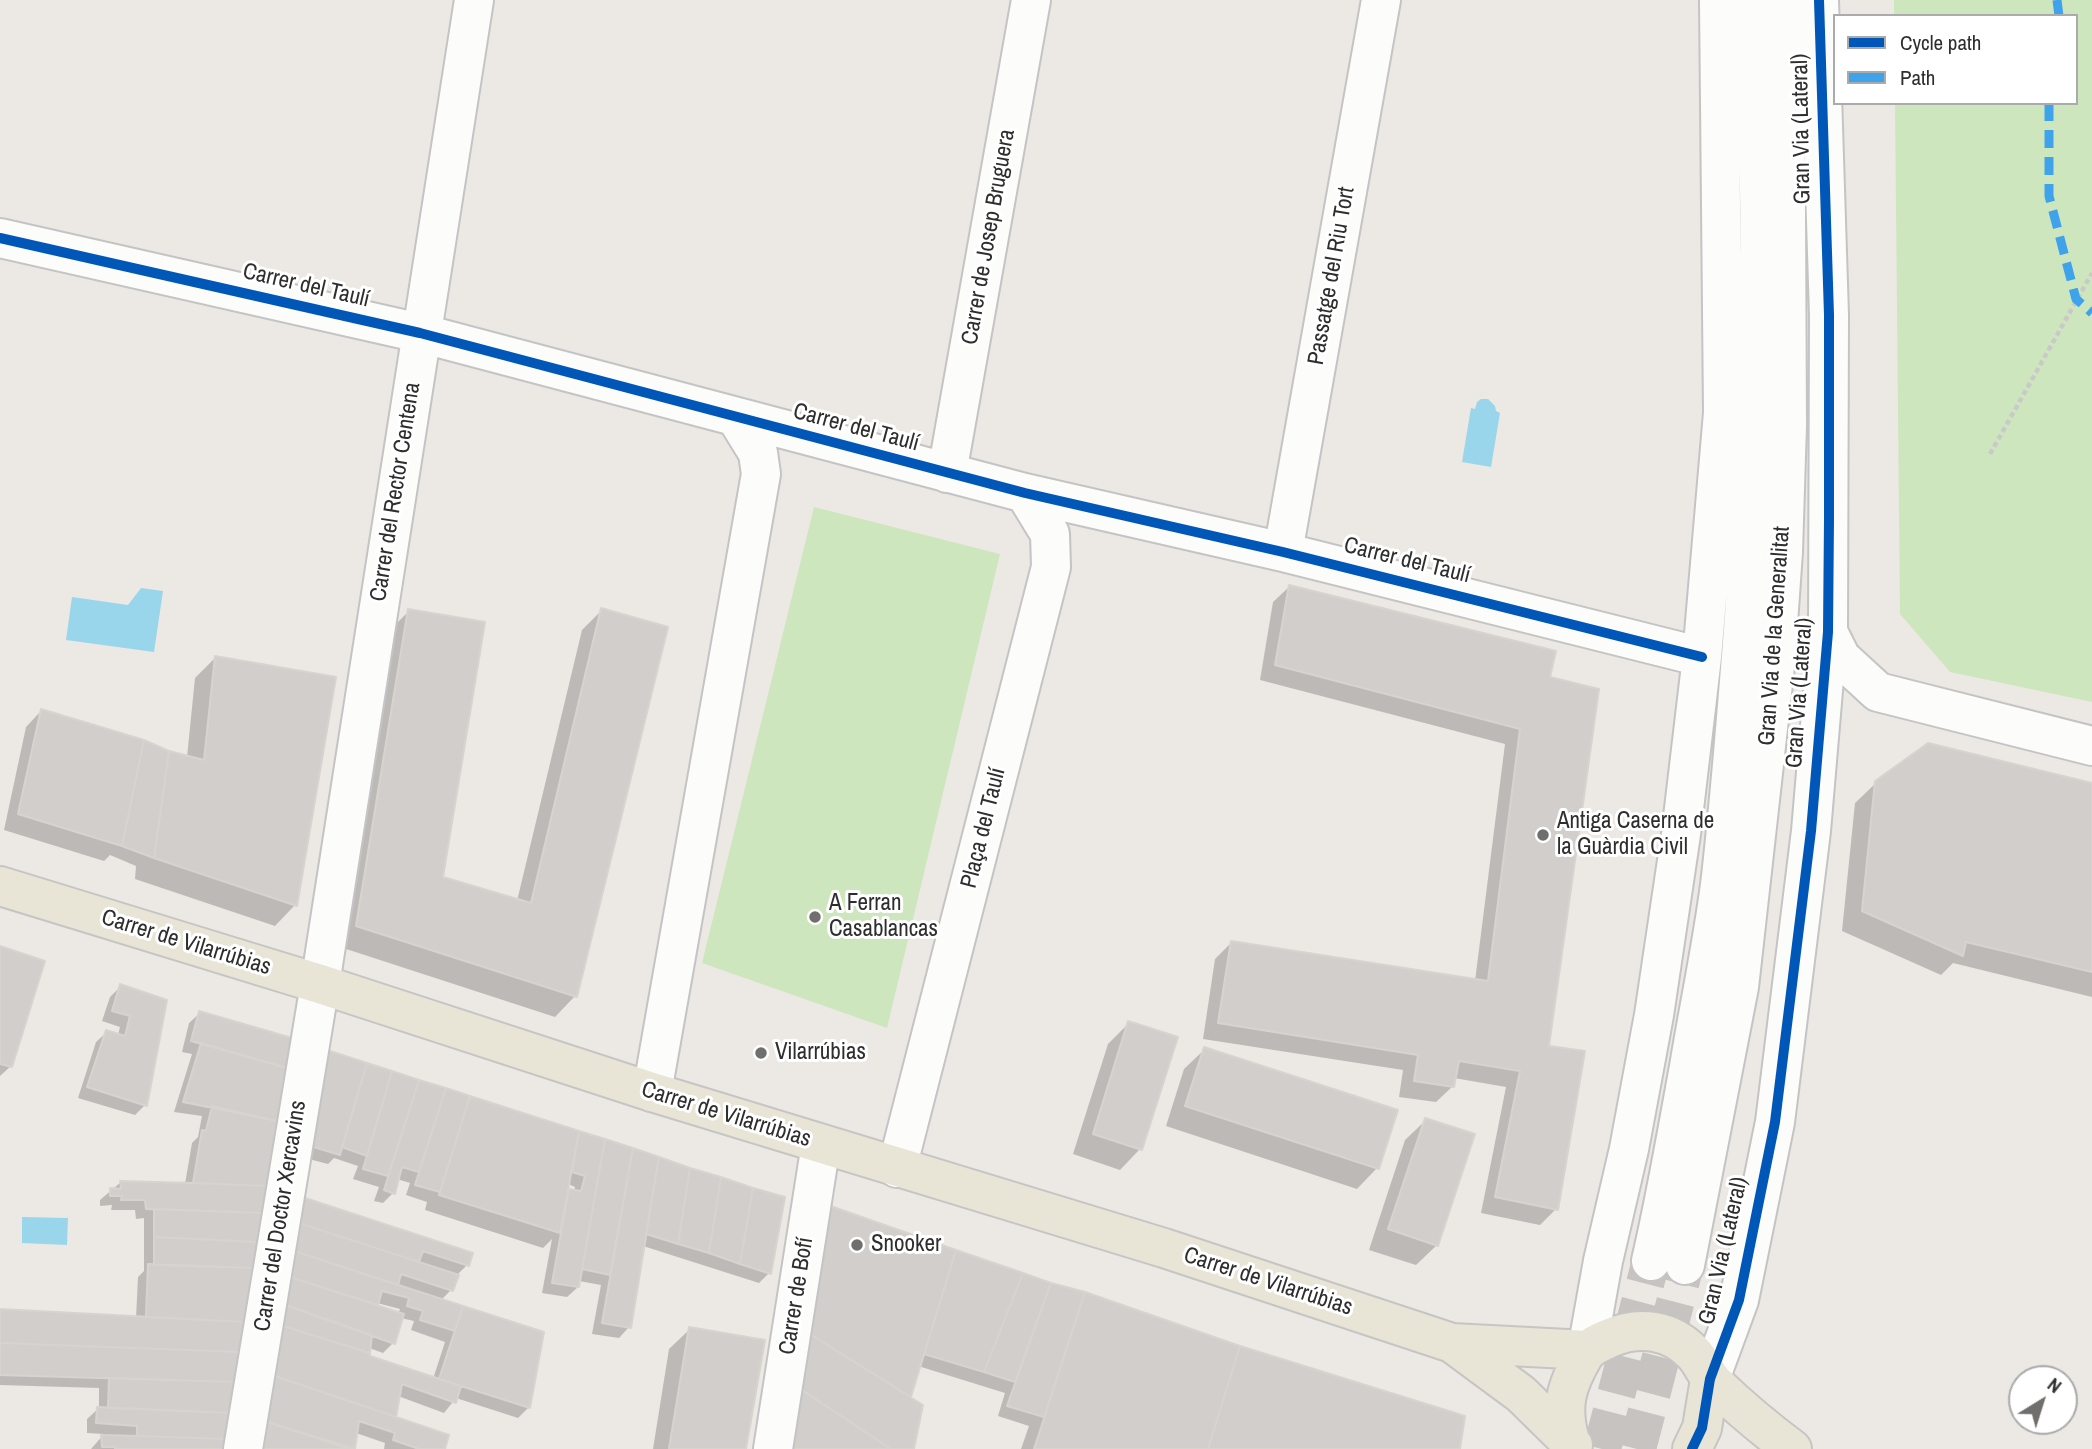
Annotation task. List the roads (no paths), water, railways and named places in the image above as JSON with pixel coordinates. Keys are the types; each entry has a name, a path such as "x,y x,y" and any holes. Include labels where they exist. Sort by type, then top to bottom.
{"main road":[{"name":"Carrer de Vilarrúbias","path":"0,886 320,984 652,1092 1164,1248 1452,1343 1587,1350"},
{"path":"1572,1446 1564,1410 1567,1389 1587,1350 1619,1334 1637,1329 1658,1332 1678,1340 1695,1354 1710,1379 1748,1415 1792,1449"},
{"name":"Carrer de Vilarrúbias","path":"1452,1343 1521,1394 1572,1446"},
{"path":"1692,1449 1702,1428 1710,1379"}],"street":[{"name":"Carrer del Rector Centena","path":"320,984 474,0"},
{"name":"Carrer de Josep Bruguera","path":"947,473 1031,0"},
{"name":"Passatge del Riu Tort","path":"1283,552 1381,0"},
{"path":"1587,1350 1598,1284 1629,1149 1654,1015 1681,834 1702,656 1723,414 1719,0"},
{"name":"Gran Via de la Generalitat","path":"1750,0 1756,79 1759,224 1756,432 1750,549 1720,886 1675,1149 1668,1263 1739,988 1775,666 1783,552 1787,425 1785,0"},
{"name":"Gran Via (Lateral)","path":"1710,1379 1739,1300 1774,1122 1811,831 1828,632 1829,315 1819,0"},
{"name":"Carrer del Taulí","path":"0,238 420,334 1025,493 1283,552 1702,656"},
{"path":"652,1092 761,474 758,453 737,419"},
{"name":"Plaça del Taulí","path":"898,1168 1051,567 1050,534 1025,493"},
{"path":"1828,632 1841,658 1878,692 2092,746"},
{"path":"1817,753 1839,718 1878,692"},
{"name":"Carrer del Doctor Xercavins","path":"243,1449 320,984"},
{"name":"Carrer de Bofí","path":"773,1449 821,1144"}],"water":[{"path":"1481,399 1488,399 1500,413 1491,467 1462,462 1471,408 1475,409"},
{"path":"141,588 163,591 154,652 66,640 72,597 128,605"},
{"path":"22,1217 68,1218 67,1245 22,1243"}],"tunnel":[{"path":"1602,1449 1651,1261"},
{"path":"1637,1449 1685,1265"}],"place":[{"name":"Antiga Caserna de la Guàrdia Civil","path":"1543,835"},
{"name":"A Ferran Casablancas","path":"815,917"},
{"name":"Vilarrúbias","path":"761,1053"},
{"name":"Snooker","path":"857,1245"}]}
